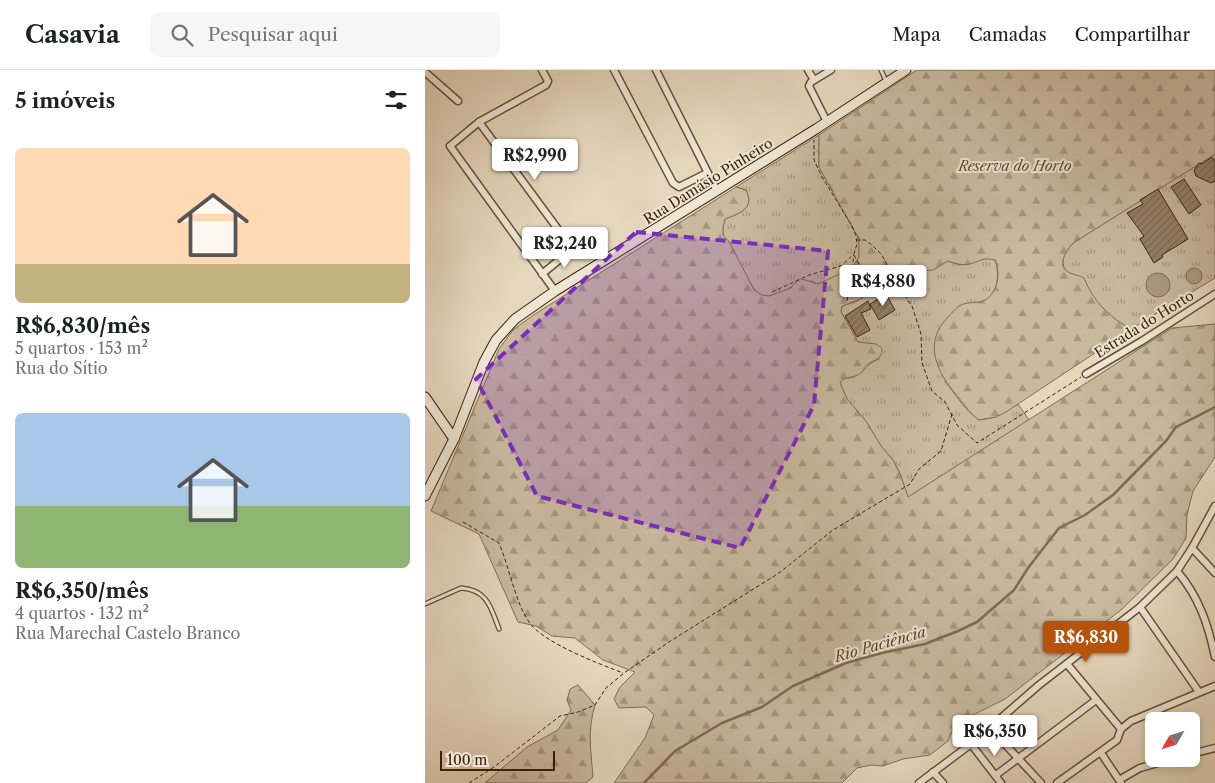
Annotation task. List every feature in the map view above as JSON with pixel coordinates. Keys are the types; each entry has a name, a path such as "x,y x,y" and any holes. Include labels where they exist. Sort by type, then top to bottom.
{"street":[{"path":"542,70 548,82 546,85 479,122 451,144 450,148 555,291"},
{"path":"614,70 673,183 679,187 707,173"},
{"path":"656,70 717,192"},
{"path":"808,70 814,80"},
{"path":"827,122 809,86 814,80 831,70"},
{"name":"Rua Damásio Pinheiro","path":"426,497 454,439 485,362 496,340 515,319 555,291 717,192 904,71"},
{"path":"426,76 458,101"},
{"path":"479,122 571,247 570,251 542,274"},
{"name":"Estrada do Horto","path":"1086,374 1215,294"},
{"path":"425,397 454,439"},
{"path":"919,783 971,744 1039,685 1140,607 1177,571 1215,506"},
{"path":"1192,548 1215,573"},
{"path":"1177,571 1190,586 1200,606 1214,643 1215,657"},
{"path":"1140,607 1199,692"},
{"path":"1067,664 1121,729"},
{"path":"1057,783 1117,740 1121,729 1131,721 1215,686"},
{"path":"996,775 1096,700"},
{"path":"990,728 1041,783"},
{"path":"971,744 1001,783"},
{"path":"1200,752 1215,748"},
{"path":"1101,753 1120,782 1139,768 1145,766"},
{"path":"933,772 943,783"}],"lane":[{"path":"881,70 887,83"},
{"path":"425,604 465,588 487,598 499,629"}],"path":[{"path":"816,129 814,160 857,240 847,301"},
{"path":"857,240 865,240 882,255 892,276 912,306 921,334 922,363 932,391 945,402 957,425 977,443 1086,374"},
{"path":"772,292 809,275 841,266 854,254"},
{"path":"854,254 866,278 877,294"},
{"path":"469,783 560,716 578,712 595,705 606,688 624,673 669,642 779,573 833,530 910,484 919,469 941,452 952,414"},
{"path":"463,522 499,543 522,609 530,624 548,638 601,665 624,673"}],"highlighted area":[{"path":"636,232 828,251 814,405 740,548 537,496 476,379"}],"green space":[{"name":"Reserva do Horto","path":"917,70 1215,70 1215,154 1073,243 1064,258 1063,265 1065,269 1084,278 1092,294 1103,308 1116,320 1131,329 1006,412 996,417 979,420 975,417 947,383 937,364 934,345 941,326 959,306 983,301 993,292 998,279 998,269 995,260 984,259 964,265 948,261 933,270 876,269 870,275 863,298 842,306 841,312 858,342 876,344 882,348 881,355 866,366 860,374 843,379 840,383 847,399 866,421 881,446 893,460 908,497 1172,328 1215,324 1215,457 1193,491 1187,515 1186,538 1173,559 1121,610 1005,699 963,720 953,729 948,741 930,755 903,759 883,766 871,765 857,768 842,783 614,783 645,738 654,715 646,707 619,708 614,699 620,687 635,672 603,660 575,638 552,636 536,626 518,622 479,534 431,511 499,349 513,330 532,316 736,187 746,190 749,202 741,212 725,219 723,235 730,243 754,290 762,295 769,296 791,288 802,279 818,284 854,265 859,257 859,239 819,167 819,135"},
{"path":"819,135 819,167 859,239 859,257 854,265 842,273 818,284 811,281 796,282 782,292 770,296 761,295 751,285 733,250 723,236 725,219 741,212 749,202 746,190 736,187"},
{"path":"1215,154 1215,278 1131,329 1106,312 1082,282 1066,271 1063,264 1065,254 1073,243"},
{"path":"987,258 995,260 997,265 997,284 995,290 988,299 959,306 945,382 965,407 979,420 996,417 1018,404 1029,420 907,498 901,476 893,460 881,446 866,421 847,399 840,383 843,379 859,374 879,359 876,344 858,342 841,312 842,306 858,301 866,292 870,275 876,269 903,270 932,267 948,261 960,265"},
{"path":"578,685 595,705 590,733 593,777 586,783 485,783 527,747 558,730 571,710 567,700 570,689"}],"shaded area":[{"path":"1194,268 1200,270 1202,276 1200,282 1194,284 1188,282 1186,276 1188,270"},
{"path":"1158,273 1167,276 1170,285 1167,294 1158,297 1149,294 1146,285 1149,276"}],"building":[{"path":"1212,157 1215,162 1215,181 1211,183 1196,176 1194,170 1199,163 1202,164"},
{"path":"1184,179 1201,205 1189,214 1171,187"},
{"path":"1158,189 1188,239 1162,255 1163,257 1154,263 1140,239 1144,236 1127,213 1143,204 1140,200"},
{"path":"886,294 895,310 879,320 870,304"},
{"path":"868,301 871,309 861,313 870,330 857,337 845,316"}],"waterway":[{"name":"Rio Paciência","path":"644,783 675,751 722,723 762,707 793,686 846,663 925,644 977,622 1014,590 1028,568 1059,528 1085,515 1113,495 1166,441 1176,427 1215,407"}]}
